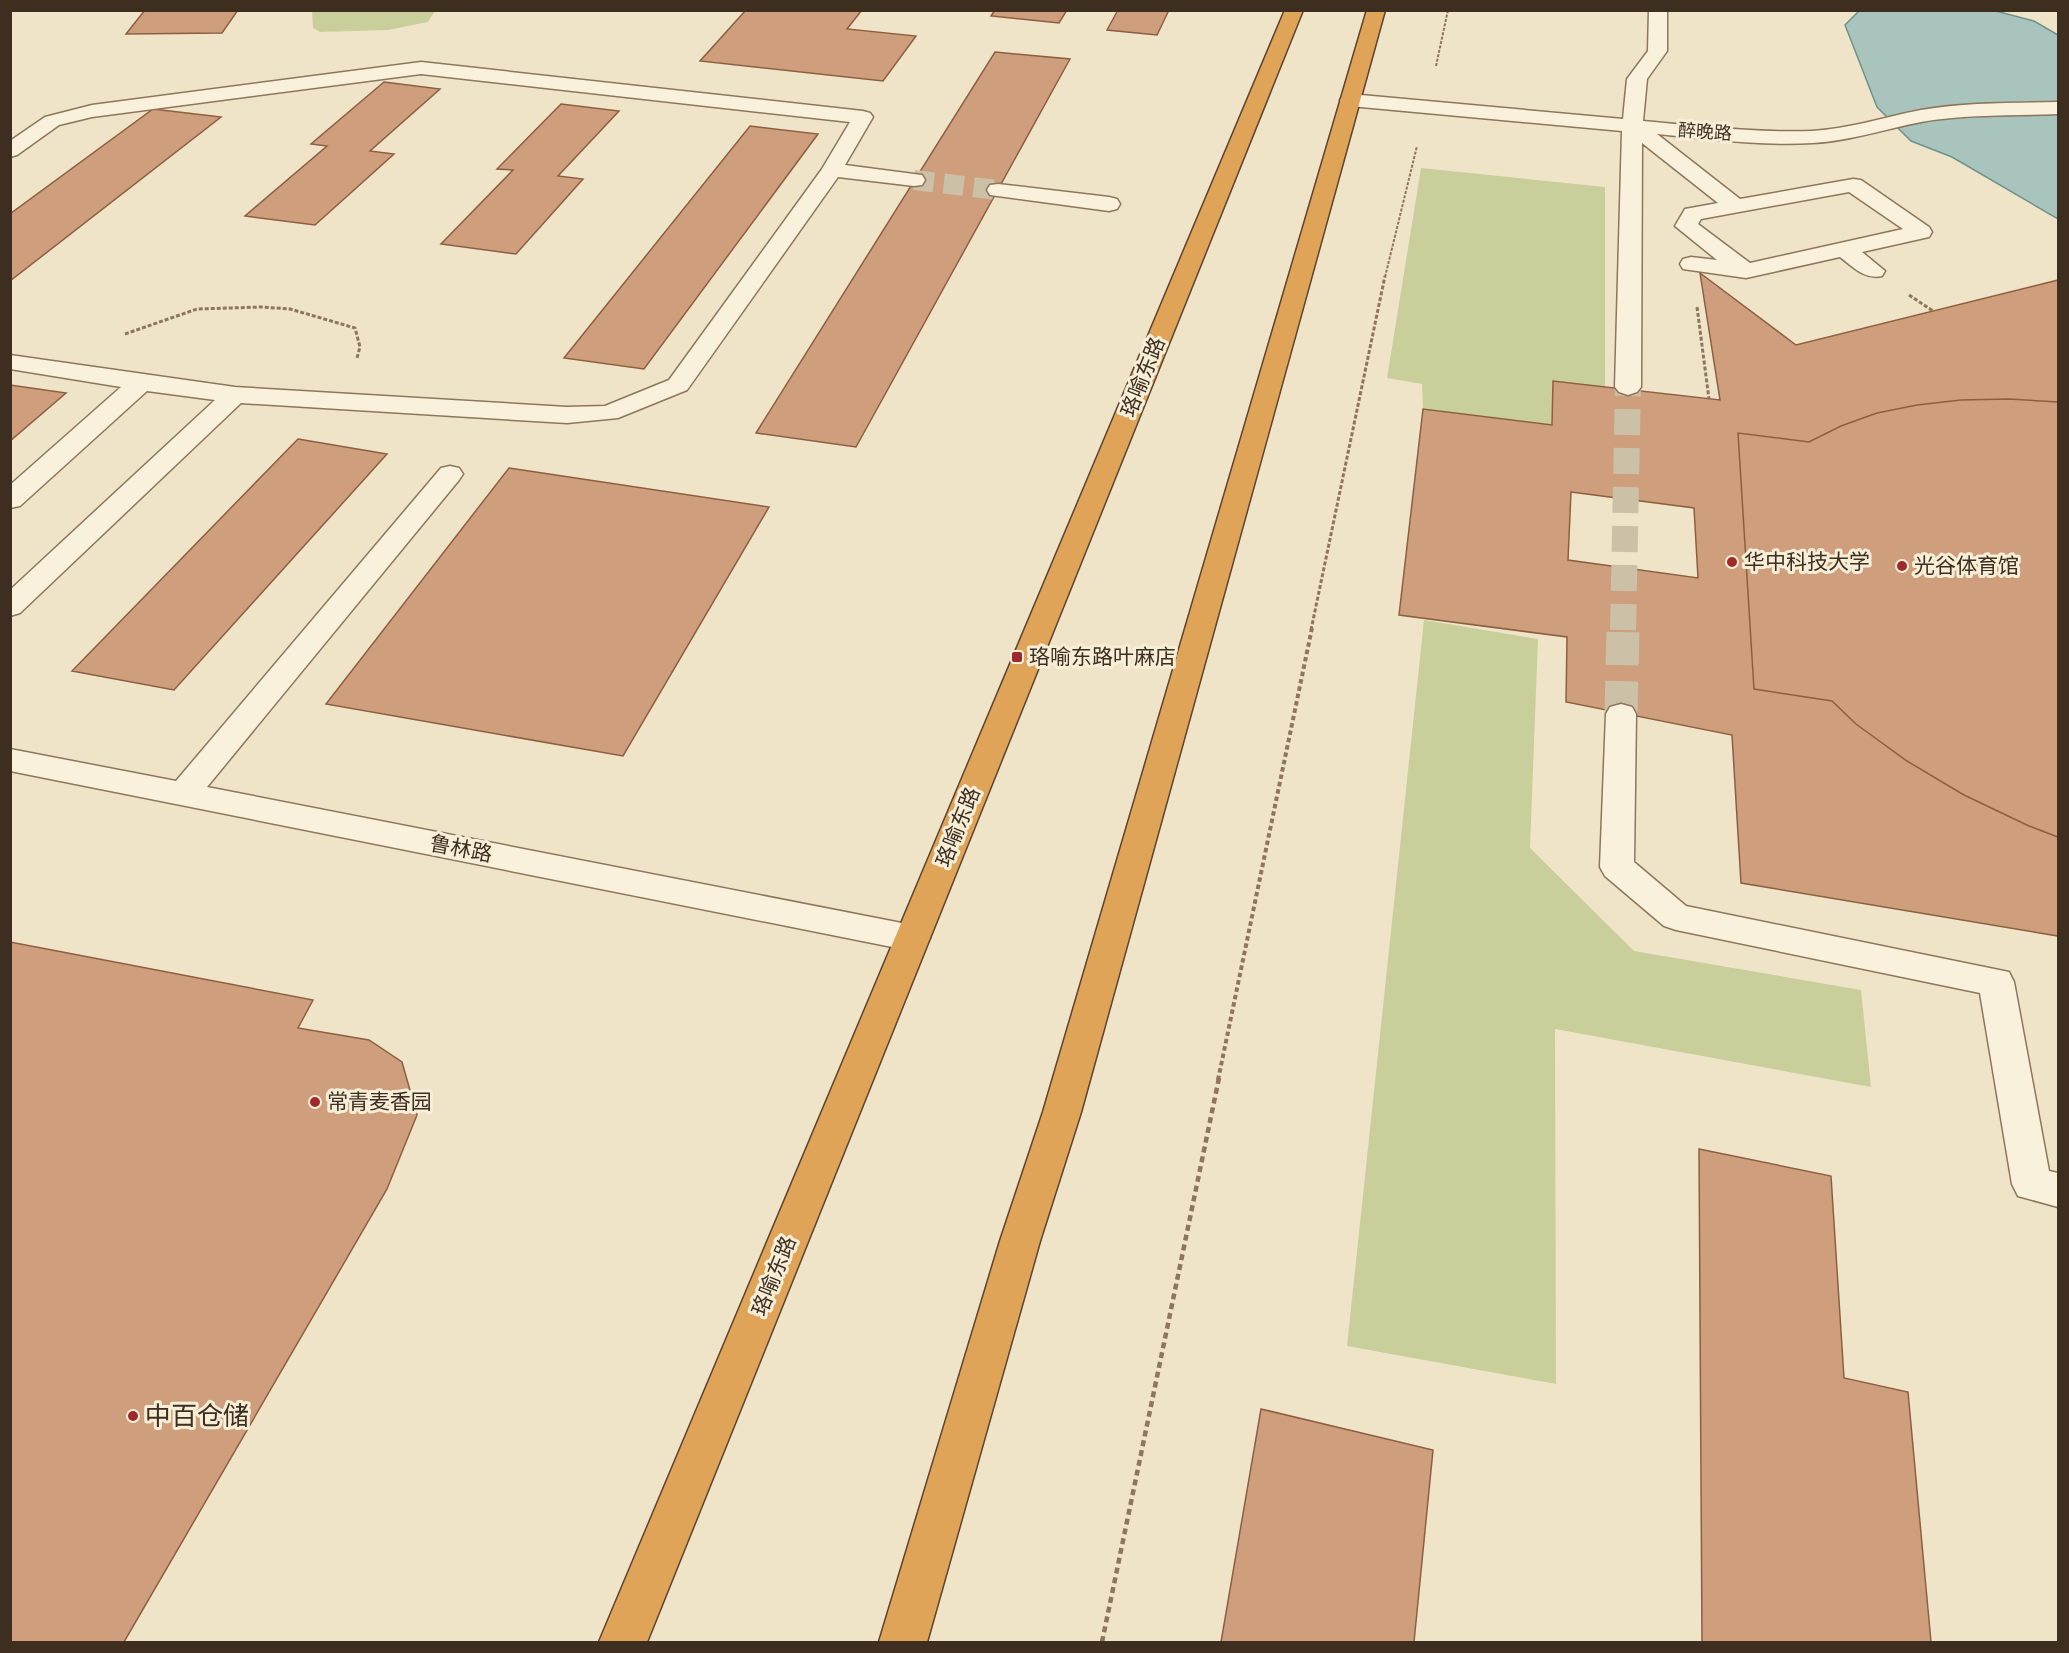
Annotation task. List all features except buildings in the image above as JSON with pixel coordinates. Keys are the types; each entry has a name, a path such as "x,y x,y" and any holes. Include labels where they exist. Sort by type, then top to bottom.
{"highway":[{"name":"珞喻东路","path":"623,1642 1294,10"},
{"path":"903,1642 1020,1240 1062,1112 1376,10"}],"street":[{"path":"1628,387 1632,125 1637,79 1657,51 1658,10"},
{"path":"10,151 52,121 92,111 421,68 863,117 832,170 678,385 609,413 567,415 235,395 10,362"},
{"name":"醉晚路","path":"1350,100 1710,133 1812,137 1847,133 1921,116 1977,109 2058,108"},
{"path":"1632,125 1735,206"},
{"path":"832,170 914,180"},
{"path":"1691,264 1746,271 1921,232 1853,185 1693,214 1686,226 1746,271"},
{"path":"998,190 1109,204"},
{"path":"1844,249 1874,271"},
{"path":"10,500 141,383"},
{"path":"10,607 235,395"},
{"path":"184,794 450,474"},
{"path":"1621,714 1617,867 1676,917 1996,982 2032,1184 2058,1190"},
{"name":"鲁林路","path":"10,760 912,938"}],"path":[{"path":"1102,1642 1378,302 1427,108 1448,10"},
{"path":"1691,264 1709,399"},
{"path":"65,370 121,335 197,309 290,309 355,328 360,347 353,371 333,401"}],"green space":[{"path":"312,10 435,11 428,22 388,30 320,32 313,28"},
{"path":"1421,168 1605,187 1605,387 1554,381 1552,425 1423,409 1422,384 1387,378"},
{"path":"1424,620 1538,639 1530,848 1634,951 1861,990 1871,1087 1555,1029 1556,1384 1347,1346"}],"water":[{"path":"1992,10 2034,21 2058,35 2058,219 1952,157 1911,141 1877,107 1845,25 1859,11"}],"tunnel":[{"path":"914,180 998,190"},
{"path":"1623,630 1628,387"},
{"path":"1621,714 1623,628"}],"place":[{"name":"华中科技大学","path":"1732,562"},
{"name":"光谷体育馆","path":"1902,566"},
{"name":"珞喻东路叶麻店","path":"1017,657"},
{"name":"常青麦香园","path":"315,1102"},
{"name":"中百仓储","path":"133,1416"}]}
